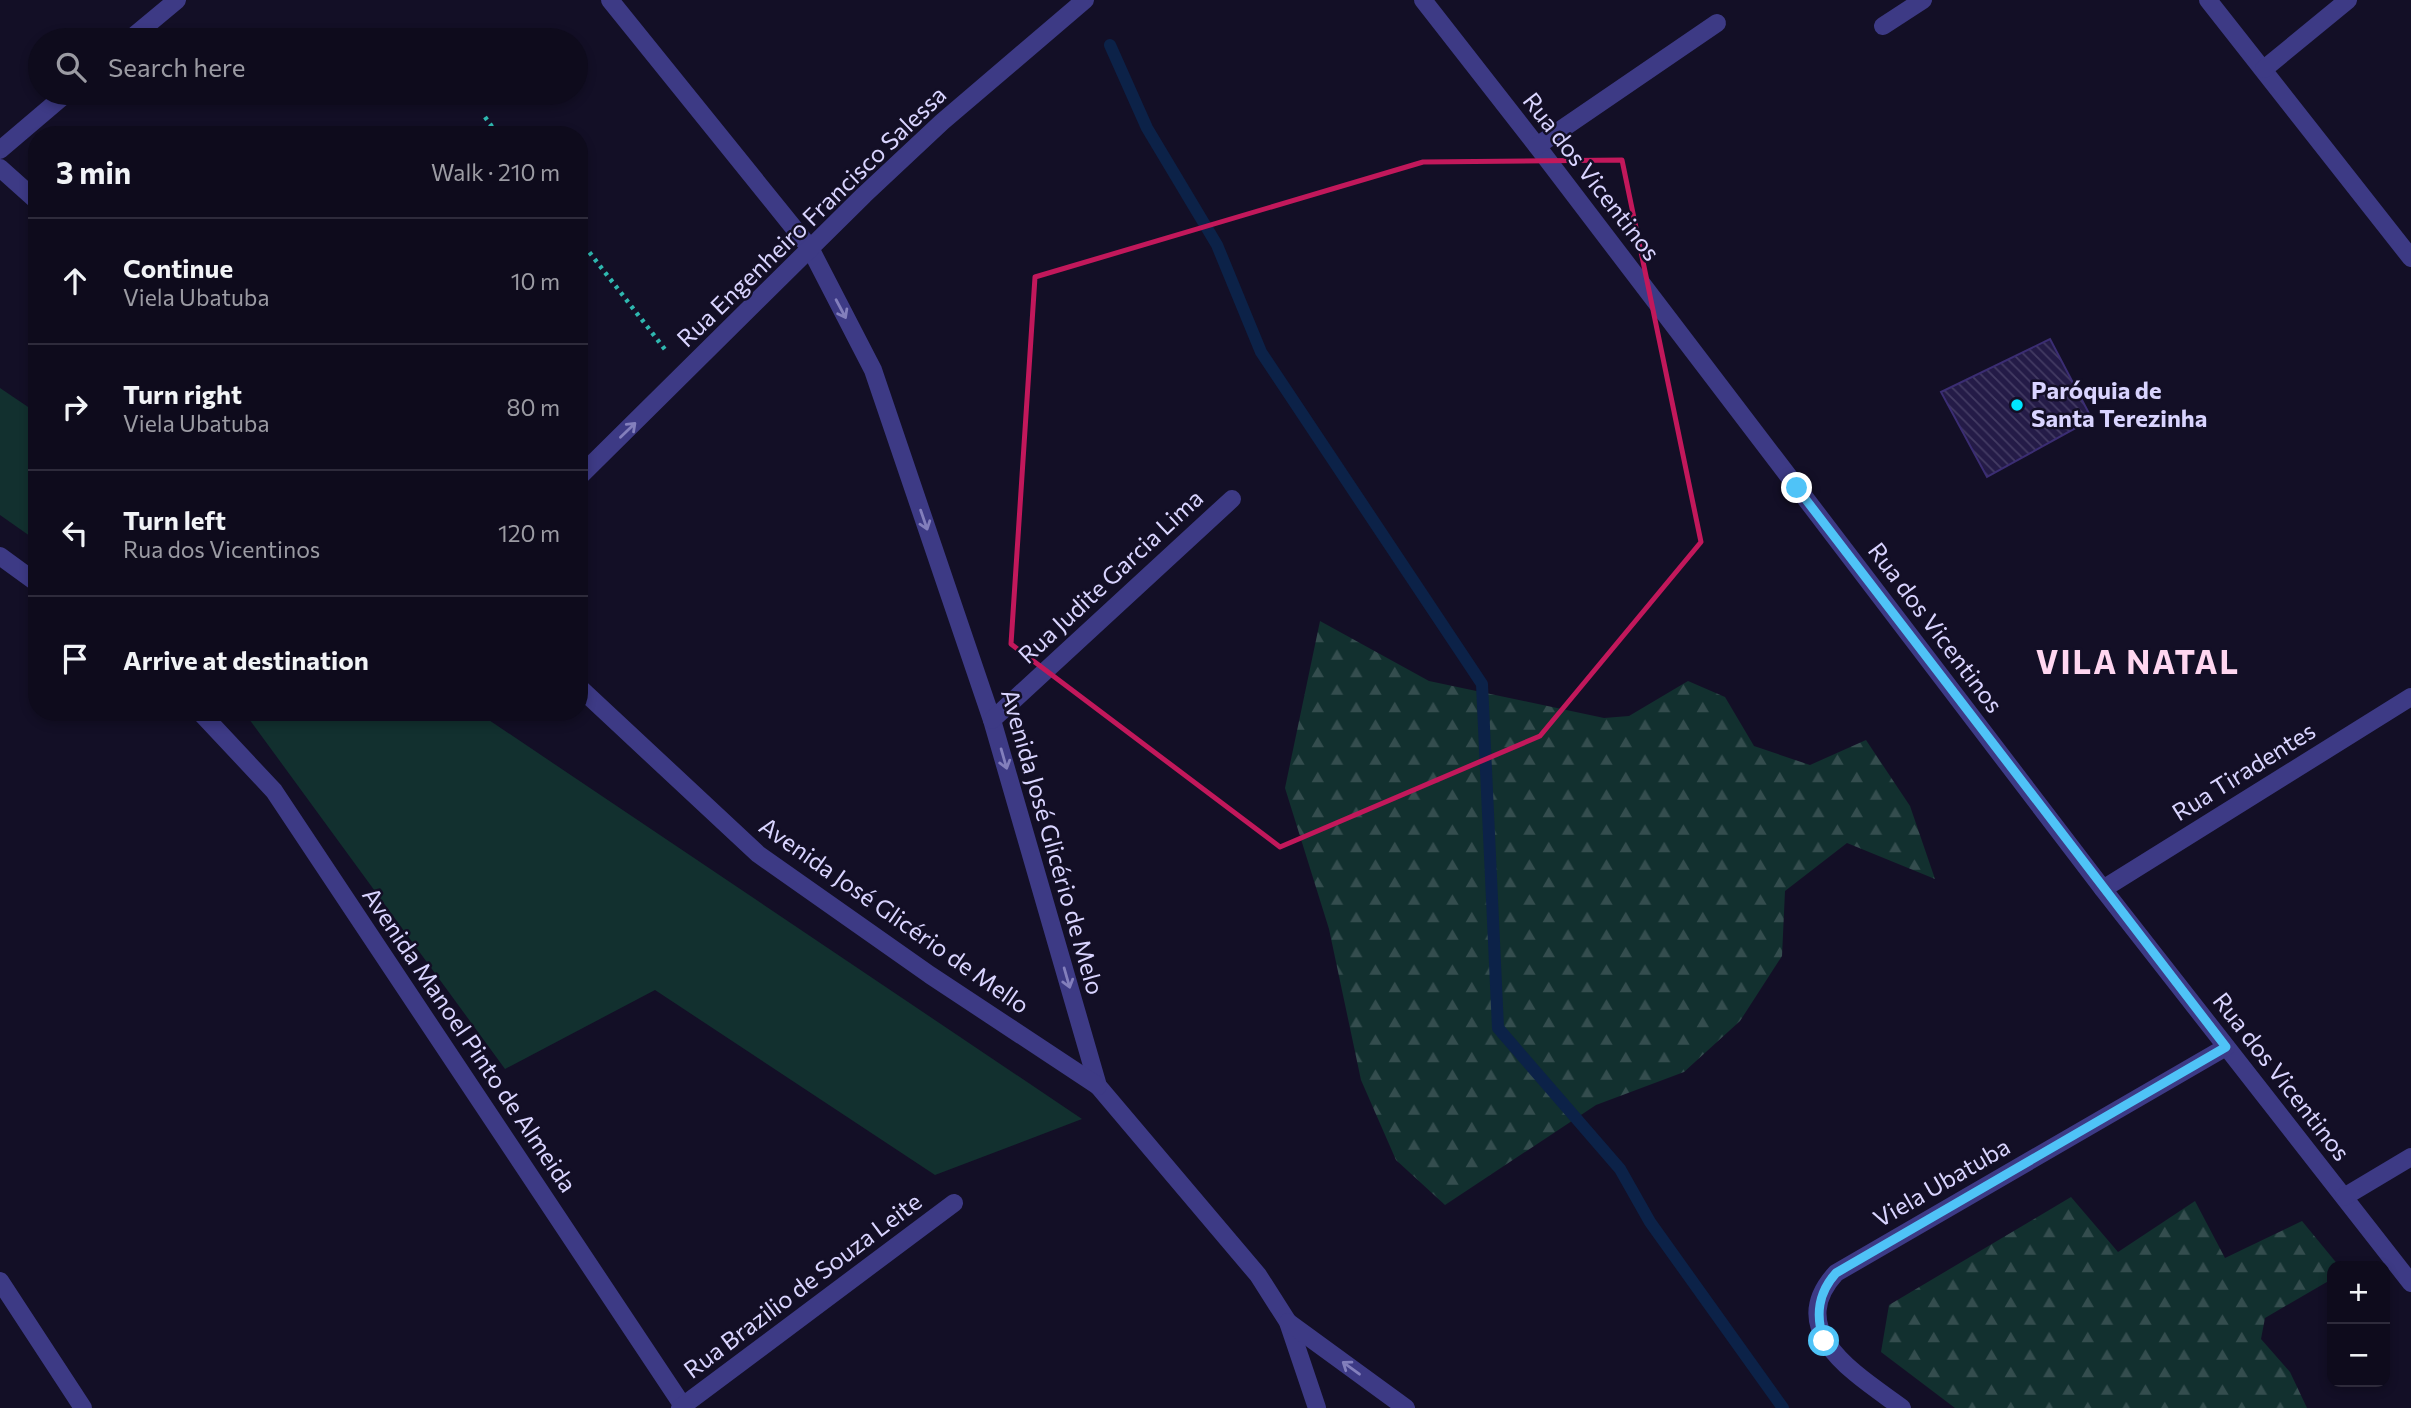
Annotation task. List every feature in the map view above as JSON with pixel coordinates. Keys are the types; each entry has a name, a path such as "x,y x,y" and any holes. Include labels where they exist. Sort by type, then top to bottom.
{"street":[{"path":"143,28 177,0"},
{"name":"Rua Engenheiro Francisco Salessa","path":"588,468 810,248 942,122 1085,0"},
{"name":"Rua dos Vicentinos","path":"1423,0 1537,145 2103,889 2411,1283"},
{"path":"1883,26 1923,0"},
{"path":"2208,0 2411,258"},
{"path":"2264,69 2348,0"},
{"name":"Avenida José Glicério de Melo","path":"617,3 810,248 873,370 992,720 1098,1086 1258,1275 1288,1322 1317,1408"},
{"path":"1537,145 1717,23"},
{"path":"28,126 53,105"},
{"path":"0,150 28,126"},
{"path":"0,168 28,193"},
{"name":"Rua Judite Garcia Lima","path":"992,720 1232,499"},
{"path":"0,556 28,576"},
{"name":"Avenida José Glicério de Mello","path":"588,695 758,854 930,975 1098,1086"},
{"name":"Rua Tiradentes","path":"2103,889 2411,697"},
{"name":"Avenida Manoel Pinto de Almeida","path":"208,721 274,791 682,1407"},
{"name":"Viela Ubatuba","path":"1902,1408 1829,1350 1817,1315 1824,1286 1836,1273 2226,1047"},
{"path":"2344,1197 2411,1157"},
{"name":"Rua Brazilio de Souza Leite","path":"682,1407 954,1203"},
{"path":"0,1281 83,1408"},
{"path":"1288,1322 1406,1408"}],"path":[{"path":"485,117 492,126"},
{"path":"588,251 684,375"}],"highlighted area":[{"path":"1622,160 1701,542 1540,736 1280,847 1011,644 1035,277 1423,162"}],"green space":[{"path":"0,388 28,407 28,535 0,515"},
{"path":"1320,621 1429,681 1604,718 1629,716 1688,681 1725,697 1754,746 1810,765 1866,740 1910,806 1935,879 1847,843 1785,891 1782,956 1740,1021 1684,1072 1596,1105 1445,1205 1396,1160 1361,1080 1329,929 1285,788"},
{"path":"251,721 490,721 1082,1119 935,1175 655,990 505,1069"},
{"path":"2071,1197 2118,1252 2195,1201 2225,1258 2302,1221 2335,1261 2327,1261 2327,1282 2265,1318 2261,1339 2290,1372 2307,1408 1955,1408 1881,1352 1889,1305"}],"building":[{"name":"Paróquia de Santa Terezinha","path":"2050,339 2092,419 1987,477 1941,392"}],"waterway":[{"path":"1110,45 1147,128 1217,245 1261,352 1482,684 1498,1028 1620,1169 1650,1222 1783,1408"}],"place":[{"name":"Paróquia de Santa Terezinha","path":"2017,405"}],"district":[{"name":"VILA NATAL","path":"2138,663"}],"route":[{"path":"1797,488 2226,1047 1836,1273 1824,1286 1817,1315 1824,1341"}]}
